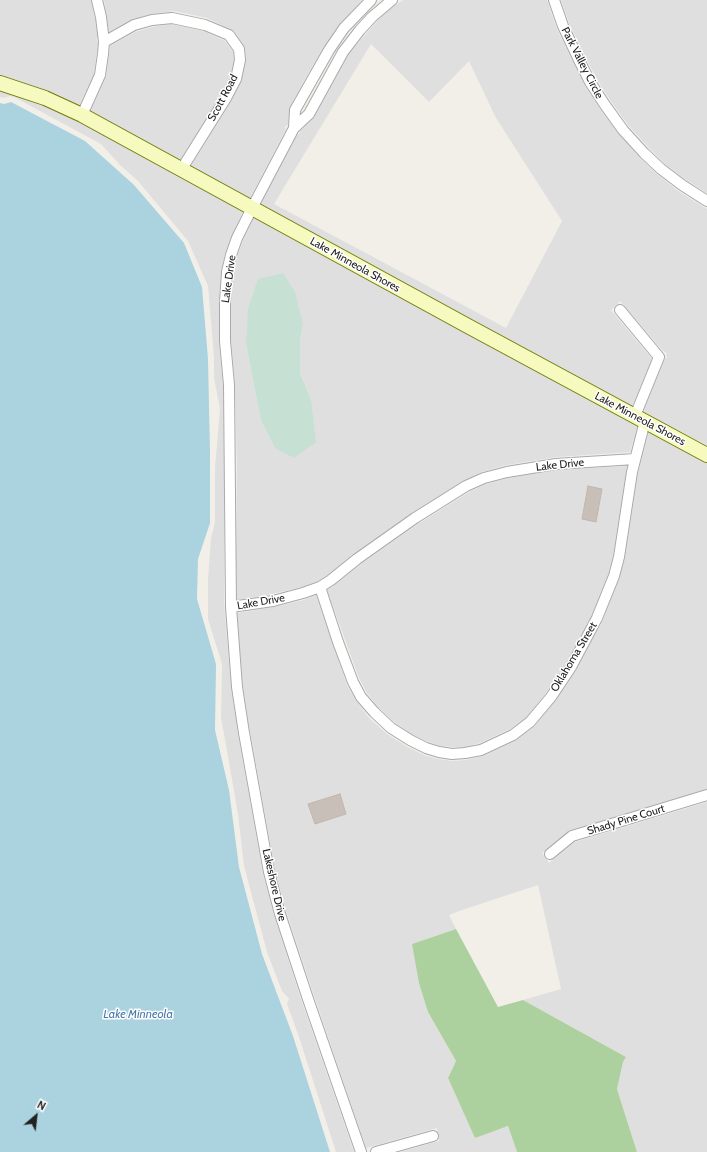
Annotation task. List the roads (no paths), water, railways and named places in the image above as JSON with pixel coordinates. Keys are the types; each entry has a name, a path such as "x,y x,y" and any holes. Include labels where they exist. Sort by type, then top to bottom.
{"main road":[{"name":"Lake Minneola Shores","path":"0,83 45,98 82,115 707,455"}],"street":[{"path":"82,115 100,75 104,42 98,0"},
{"path":"294,128 309,114 343,52 360,30 392,0"},
{"name":"Park Valley Circle","path":"554,0 563,26 590,82 623,130 661,169 707,201"},
{"path":"294,128 295,110 329,50 344,28 370,1 377,13"},
{"name":"Scott Road","path":"104,42 134,25 152,20 172,18 205,25 229,35 239,50 240,60 236,79 226,98 181,170"},
{"name":"Lake Drive","path":"294,128 237,238 227,272 225,341 229,393 231,607 273,601 320,587 415,518 466,486 484,478 507,472 556,464 635,459"},
{"name":"Oklahoma Street","path":"320,587 353,682 362,697 374,712 391,728 426,748 452,754 481,750 513,735 530,722 571,667 597,618 614,576 619,557 640,418 659,357 620,310"},
{"name":"Lakeshore Drive","path":"231,607 237,687 270,872 282,921 360,1152"},
{"name":"Shady Pine Court","path":"550,854 572,836 707,795"},
{"path":"376,1152 432,1136"}],"water":[{"name":"Lake Minneola","path":"11,102 85,141 134,185 184,243 202,287 208,359 210,523 198,559 197,599 216,664 215,730 229,790 239,867 262,954 293,1036 330,1152 0,1152 0,103 4,104"}]}
